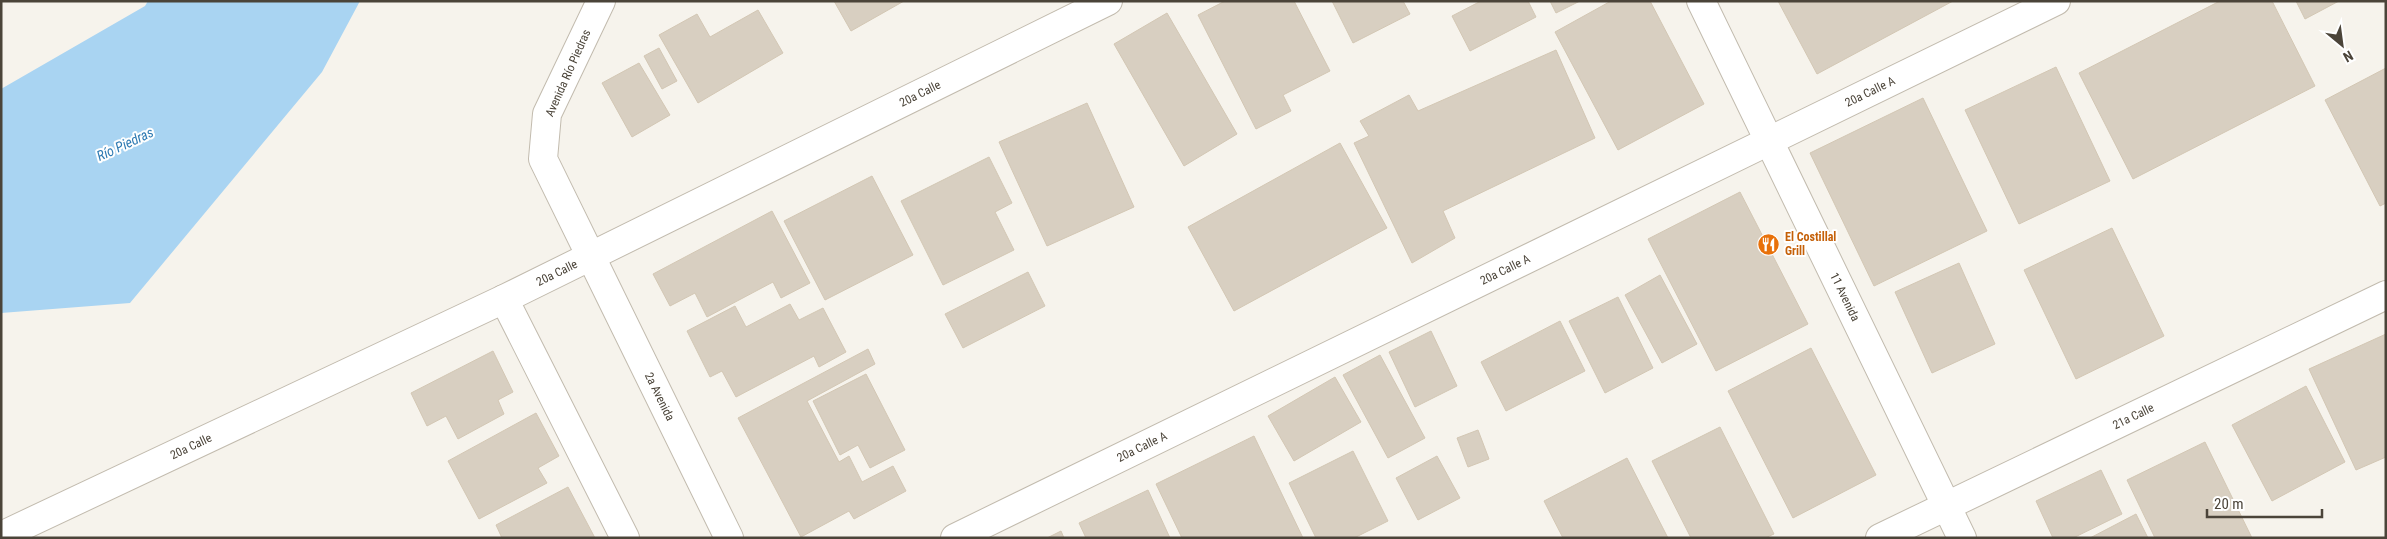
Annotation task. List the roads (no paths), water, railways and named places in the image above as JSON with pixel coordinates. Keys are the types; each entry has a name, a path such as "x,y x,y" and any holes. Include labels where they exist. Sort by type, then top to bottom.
{"street":[{"name":"Avenida Río Piedras","path":"592,256 543,159 548,114 601,1"},
{"name":"20a Calle","path":"1,536 504,299 1108,1"},
{"name":"11 Avenida","path":"1701,1 1962,538"},
{"name":"20a Calle A","path":"955,538 2056,1"},
{"name":"2a Avenida","path":"592,256 729,538"},
{"name":"21a Calle","path":"1880,538 2386,294"},
{"path":"504,299 625,538"}],"water":[{"name":"Río Piedras","path":"148,1 360,1 322,72 130,303 1,313 1,89 145,6"}],"place":[{"name":"El Costillal Grill","path":"1769,244"}]}
